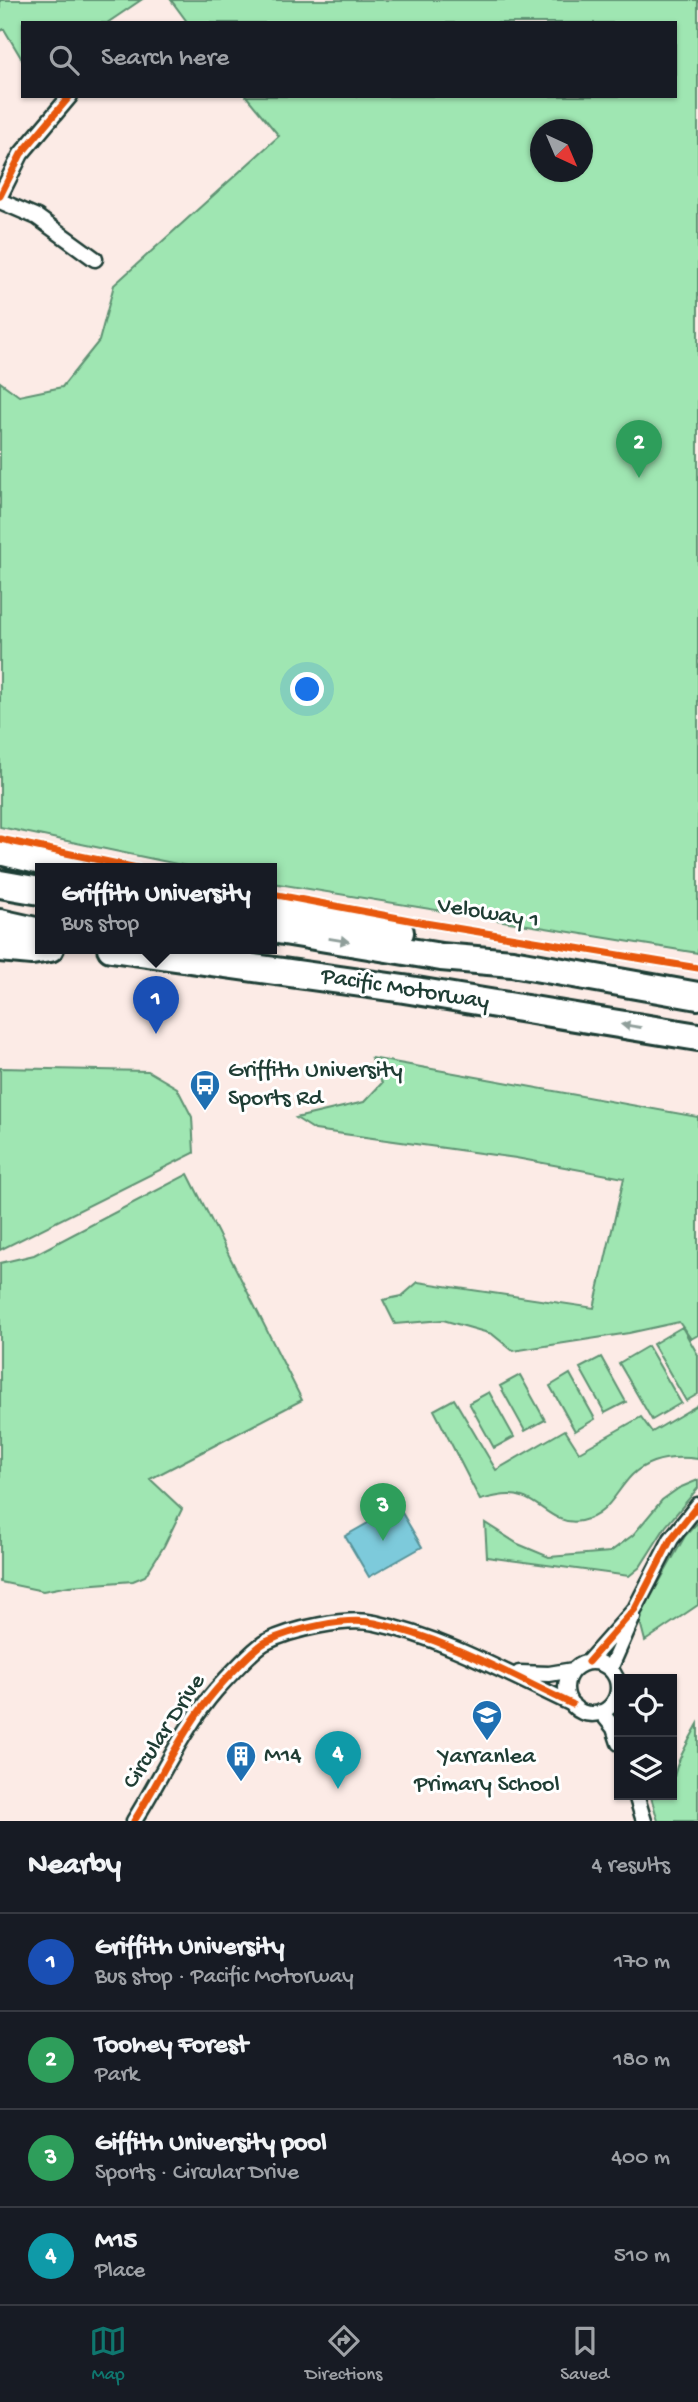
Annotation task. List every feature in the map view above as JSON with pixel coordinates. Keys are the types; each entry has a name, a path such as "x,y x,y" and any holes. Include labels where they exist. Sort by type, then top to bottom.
{"highway":[{"path":"0,851 50,863"},
{"path":"0,884 35,890"},
{"path":"277,909 484,947 512,963"},
{"path":"0,923 35,931"},
{"name":"Pacific Motorway","path":"277,930 441,957 512,963 698,996"},
{"path":"0,948 35,950"},
{"name":"Pacific Motorway","path":"154,954 404,989 698,1037"}],"street":[{"path":"68,98 21,154 0,198 37,217 95,259"},
{"path":"610,1669 635,1609 671,1539 698,1505"},
{"path":"588,1662 597,1662 610,1669 616,1677 618,1692 612,1704 601,1712 588,1713 572,1703 567,1683 573,1670 588,1662 635,1609"},
{"name":"Circular Drive","path":"134,1821 169,1759 215,1691 264,1643 317,1625 373,1622 441,1644 507,1671 572,1703"},
{"name":"Circular Drive","path":"507,1671 532,1675 573,1670"},
{"path":"601,1712 614,1728 617,1737"},
{"path":"638,1800 644,1821"}],"green space":[{"path":"0,0 141,0 110,21 21,21 21,58 4,29 0,31"},
{"path":"171,0 698,0 698,953 277,884 277,863 172,863 0,827 0,382 19,396 62,387 99,341 114,285 279,136 248,98 677,98 677,21 187,21"},
{"path":"371,1058 698,1117 698,1335 691,1339 679,1322 629,1333 513,1351 492,1334 443,1320 395,1324 383,1300 402,1296 418,1282 594,1308 624,1178 516,1158 315,1130 296,1118 364,1102 382,1083"},
{"path":"0,1068 148,1071 177,1088 192,1117 194,1153 0,1250"},
{"path":"188,1174 302,1400 150,1479 182,1509 164,1546 145,1576 133,1581 43,1591 0,1582 0,1263 34,1255"},
{"path":"682,1327 698,1355 698,1394 686,1401 653,1344"},
{"path":"648,1346 681,1403 652,1420 619,1363"},
{"path":"601,1357 626,1402 605,1413 580,1368"},
{"path":"570,1374 595,1419 575,1431 550,1386"},
{"path":"520,1375 545,1420 525,1431 500,1386"},
{"path":"489,1392 514,1437 494,1448 469,1403"},
{"path":"454,1399 496,1470 565,1430 579,1452 641,1417 652,1432 698,1405 698,1459 672,1458 639,1469 605,1509 581,1521 572,1522 556,1517 529,1500 517,1496 480,1500 434,1410"},
{"path":"698,1480 698,1488 666,1526 640,1567 629,1576 487,1557 485,1523 518,1544 549,1557 610,1552 633,1535 662,1500 679,1488"},
{"path":"698,1522 698,1605 645,1641 639,1618 685,1536"},
{"path":"698,1724 698,1821 658,1821 652,1800 677,1800 677,1767"}],"water":[{"path":"398,1506 422,1547 369,1577 345,1536"}],"cycle path":[{"path":"0,196 21,154 68,98"},
{"path":"0,839 113,863"},
{"name":"Veloway 1","path":"277,895 425,923 698,968"},
{"path":"588,1662 635,1609 671,1539 698,1505"},
{"path":"134,1821 183,1737 216,1690 261,1645 304,1629 335,1623 363,1622 401,1630 451,1647 572,1704"}],"place":[{"name":"Toohey Forest","path":"639,478"},
{"name":"Griffith University","path":"156,1034"},
{"name":"Griffith University Sports Rd","path":"205,1112"},
{"name":"Giffith University pool","path":"383,1541"},
{"name":"Yarranlea Primary School","path":"487,1742"},
{"name":"M14","path":"241,1783"},
{"name":"M15","path":"338,1789"}]}
